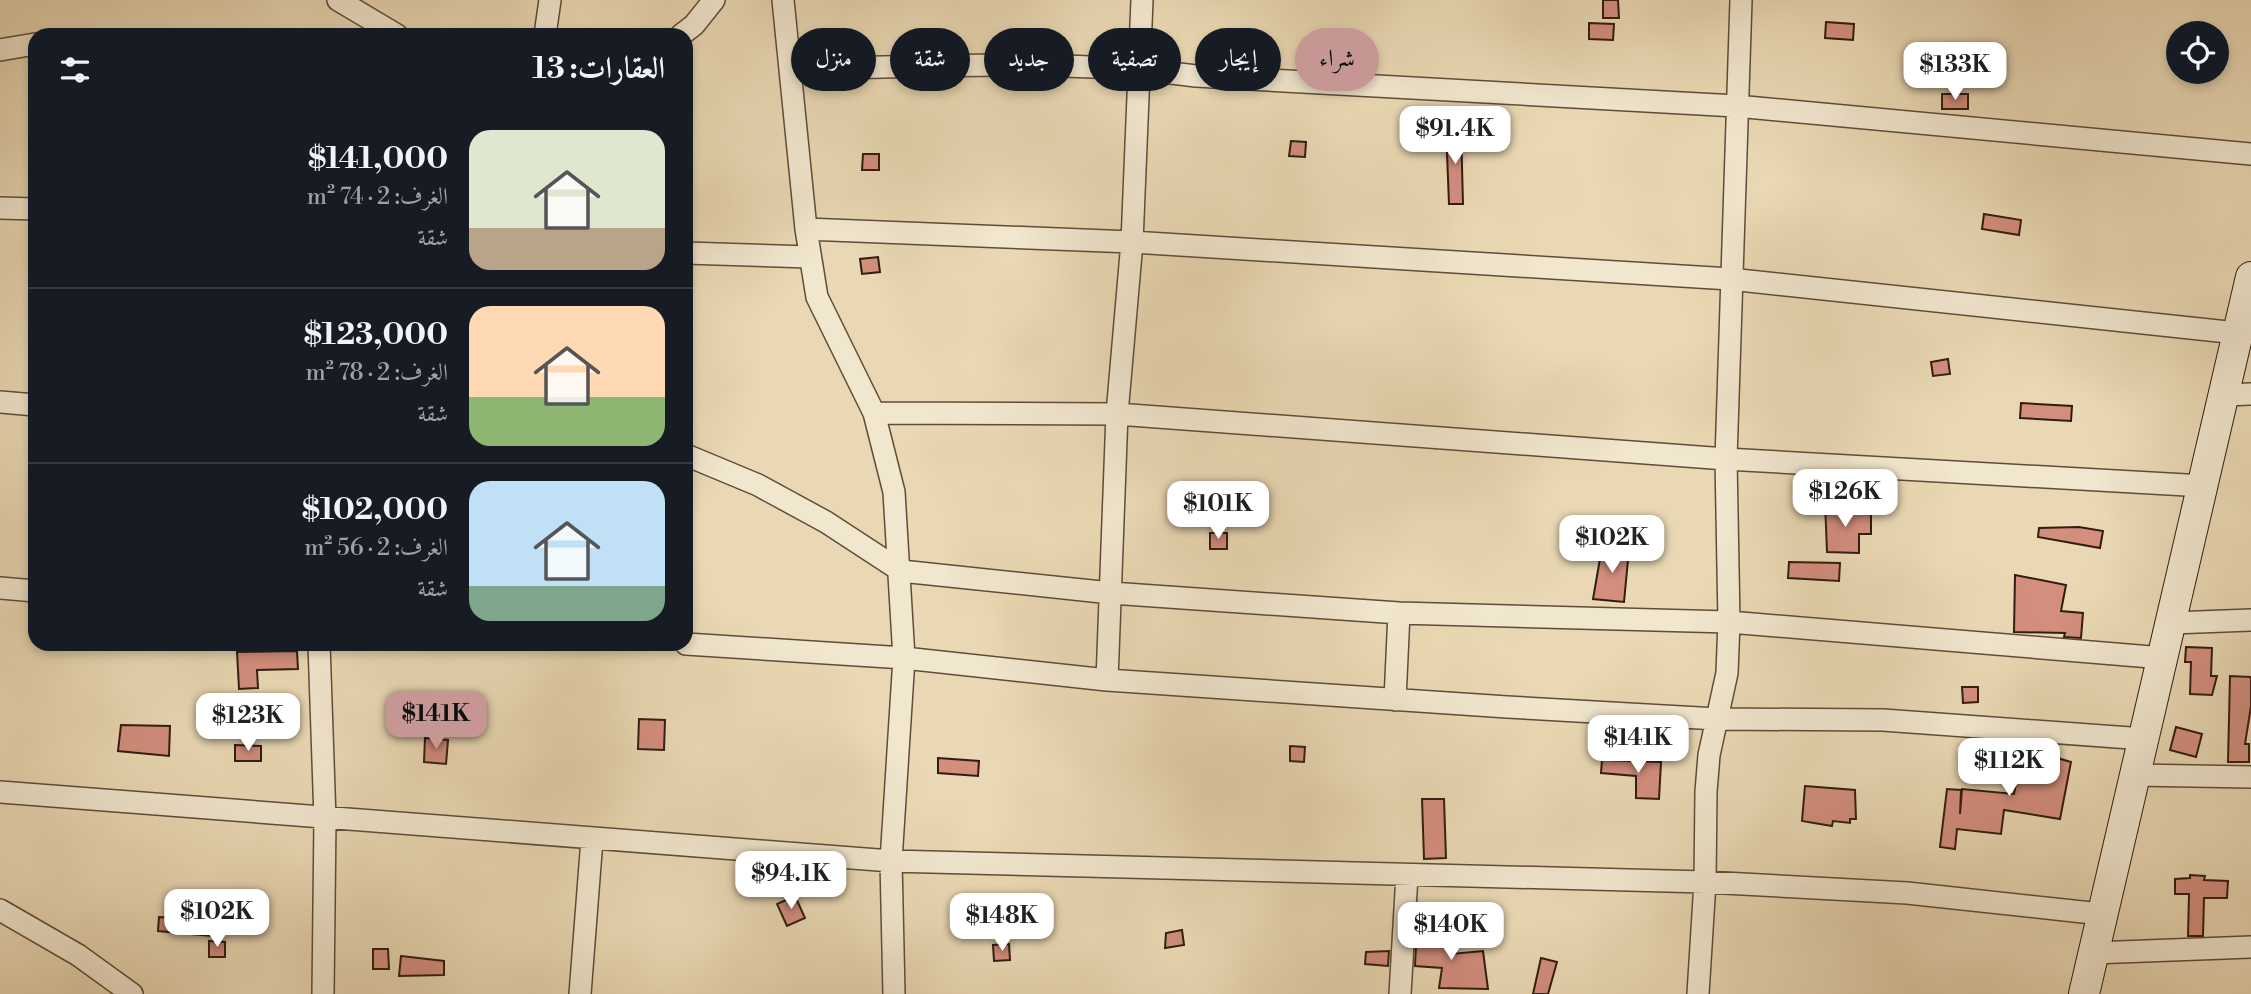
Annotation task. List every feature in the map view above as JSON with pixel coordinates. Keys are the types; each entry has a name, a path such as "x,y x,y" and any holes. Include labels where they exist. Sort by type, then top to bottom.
{"street":[{"path":"338,0 385,28"},
{"path":"546,28 550,0"},
{"path":"690,28 714,0"},
{"path":"783,0 806,229 817,297 874,413 894,492 901,571 904,658 891,861 894,994"},
{"path":"1141,28 1142,0"},
{"path":"1698,994 1705,882 1706,792 1727,673 1729,622 1726,459 1741,0"},
{"path":"0,51 28,45"},
{"path":"790,69 1030,65 1088,67"},
{"path":"1181,74 1736,106 2251,154"},
{"path":"1107,680 1117,414 1132,242 1139,91"},
{"path":"0,208 28,209"},
{"path":"806,229 1132,242 1730,279 2237,333"},
{"path":"693,253 810,257"},
{"path":"2084,994 2204,486 2238,394 2237,333 2251,277"},
{"path":"0,402 28,404"},
{"path":"874,413 1117,414 1726,459 2204,486"},
{"path":"693,458 758,485 826,522 901,571 1111,593 1399,613 1729,622 2163,658"},
{"path":"0,588 28,591"},
{"path":"1395,699 1399,613"},
{"path":"2172,623 2251,621"},
{"path":"693,644 904,658 1107,680 1395,699 1717,719 1883,720 2144,739"},
{"path":"319,651 325,819 323,994"},
{"path":"2134,775 2251,777"},
{"path":"0,792 891,861 1705,882 1907,893 2101,914"},
{"path":"580,994 592,839"},
{"path":"1400,994 1407,875"},
{"path":"0,910 78,955 132,994"},
{"path":"2093,953 2251,947"}],"building":[{"path":"1603,0 1618,0 1619,18 1603,18"},
{"path":"1826,22 1854,24 1853,40 1825,38"},
{"path":"1589,23 1614,24 1613,40 1589,39"},
{"path":"1942,94 1968,94 1968,109 1942,109"},
{"path":"1446,128 1461,128 1463,204 1449,204"},
{"path":"1291,141 1306,142 1305,157 1289,156"},
{"path":"863,154 879,154 879,170 862,170"},
{"path":"1984,214 2021,220 2019,235 1982,229"},
{"path":"878,257 880,272 862,274 860,259"},
{"path":"1948,359 1950,374 1933,376 1931,362"},
{"path":"2021,403 2072,406 2071,421 2020,418"},
{"path":"1825,502 1841,503 1841,512 1871,513 1871,534 1859,534 1859,553 1827,552"},
{"path":"2079,527 2103,531 2100,548 2038,537 2039,528"},
{"path":"1210,533 1227,533 1227,549 1210,549"},
{"path":"1602,547 1629,549 1624,602 1593,599"},
{"path":"1789,562 1840,563 1839,581 1788,578"},
{"path":"2015,575 2066,585 2061,611 2083,613 2081,638 2064,637 2065,633 2014,632"},
{"path":"2186,647 2212,648 2211,676 2217,676 2212,695 2190,694 2191,662 2185,662"},
{"path":"297,651 298,669 257,670 258,688 239,689 237,652"},
{"path":"2230,676 2251,677 2251,706 2245,744 2249,744 2249,762 2228,762"},
{"path":"1962,687 1978,687 1978,702 1963,703"},
{"path":"639,719 665,720 664,750 638,749"},
{"path":"121,725 170,726 169,756 118,751"},
{"path":"2176,727 2202,734 2196,757 2170,750"},
{"path":"425,738 448,740 446,764 424,762"},
{"path":"235,745 261,746 261,761 235,761"},
{"path":"1290,746 1305,747 1304,762 1290,761"},
{"path":"2023,748 2071,762 2060,819 2004,810 2001,834 1957,829 1955,849 1940,847 1947,789 1961,790 1960,814 1962,789 2014,794"},
{"path":"938,758 979,761 978,776 938,773"},
{"path":"1602,760 1661,762 1659,799 1636,798 1636,776 1601,773"},
{"path":"1805,786 1855,790 1856,819 1850,819 1850,823 1833,821 1832,826 1802,821"},
{"path":"1422,799 1444,799 1446,858 1424,859"},
{"path":"2190,875 2205,876 2204,880 2228,881 2227,898 2204,898 2203,936 2188,936 2189,894 2175,894 2175,879 2190,878"},
{"path":"795,896 805,918 787,926 777,904"},
{"path":"159,917 213,921 212,936 158,931"},
{"path":"1417,924 1421,924 1420,933 1453,936 1451,954 1483,951 1488,989 1439,988 1442,968 1415,966"},
{"path":"1182,930 1184,945 1165,948 1166,933"},
{"path":"209,941 225,942 225,957 209,957"},
{"path":"1009,944 1010,960 994,961 993,945"},
{"path":"373,949 388,949 389,969 373,969"},
{"path":"1389,951 1388,966 1365,964 1366,952"},
{"path":"401,956 444,961 444,975 399,976"},
{"path":"1541,958 1557,962 1548,994 1533,994"}]}
